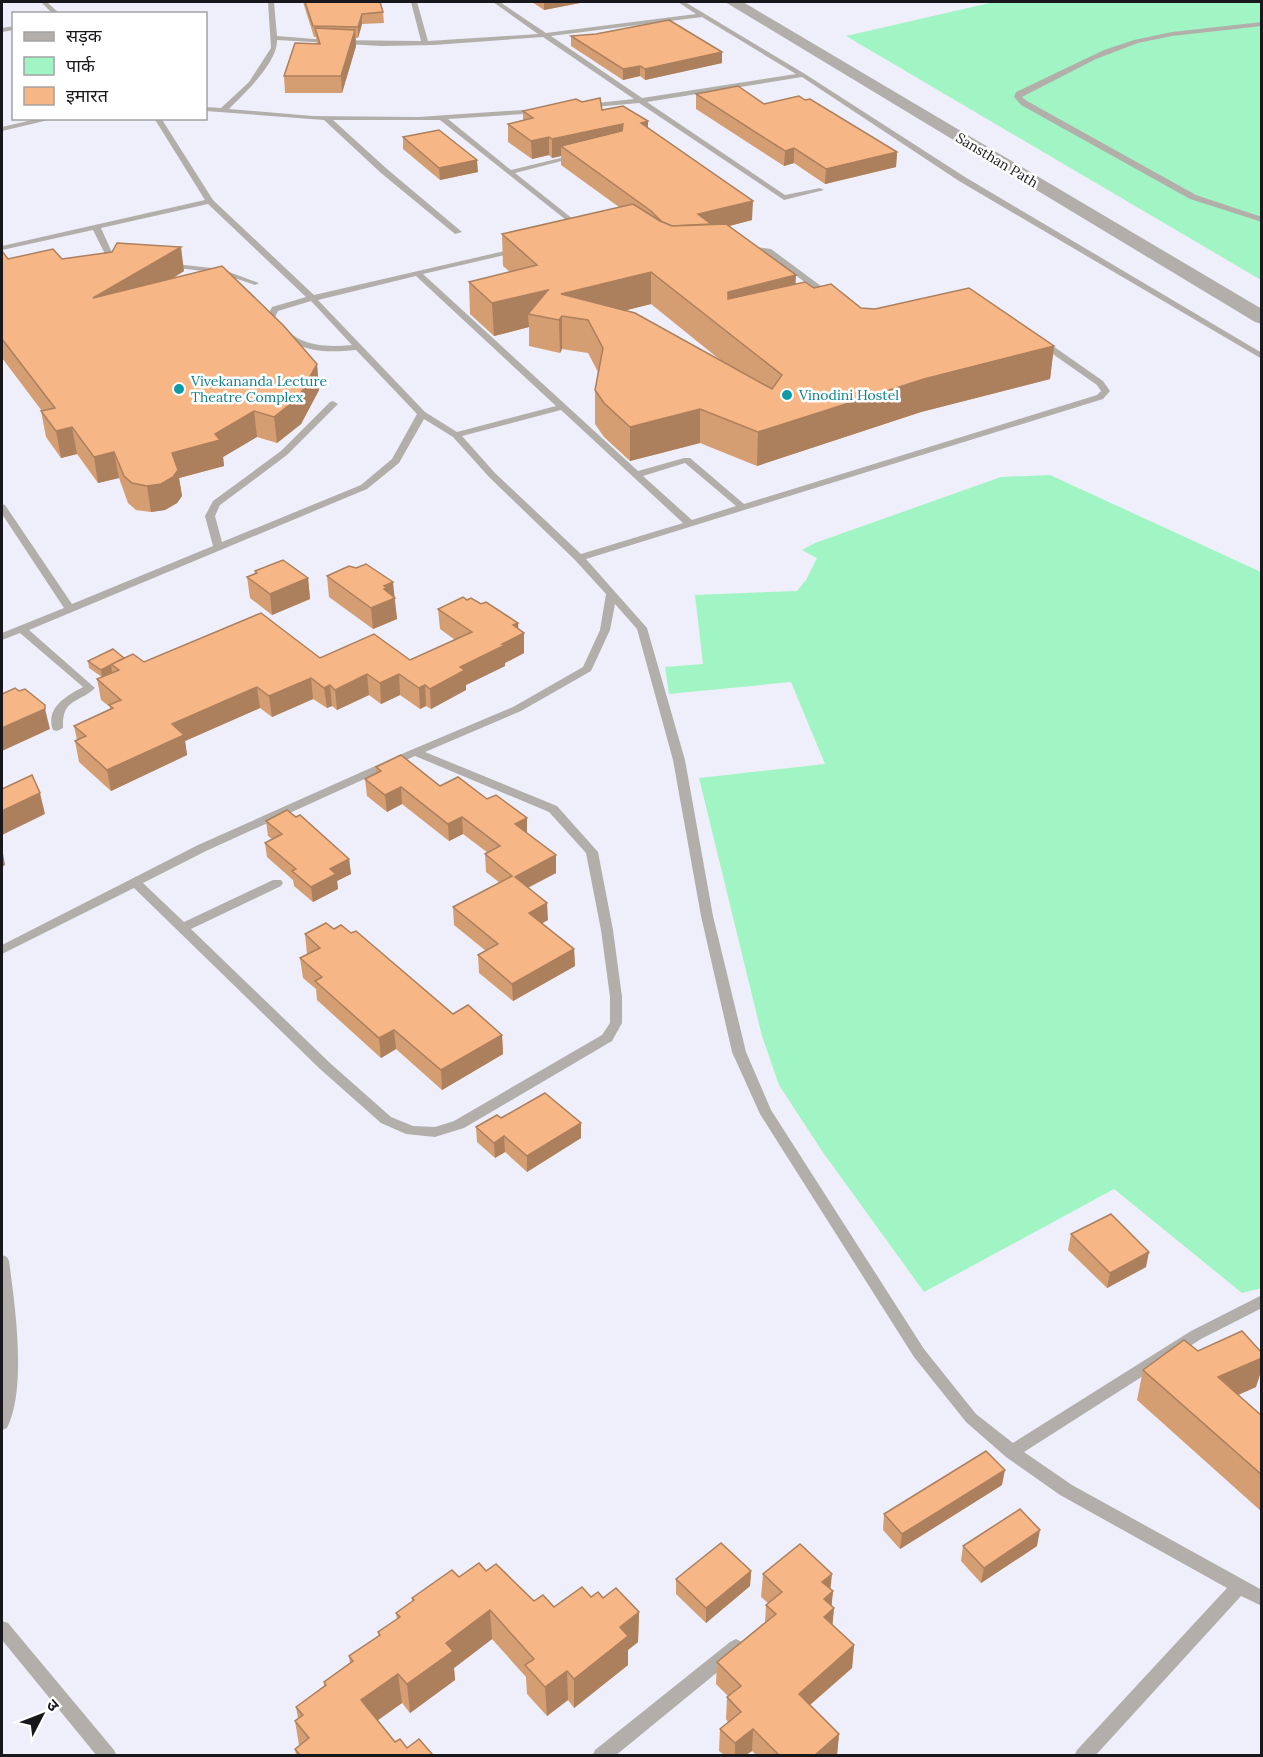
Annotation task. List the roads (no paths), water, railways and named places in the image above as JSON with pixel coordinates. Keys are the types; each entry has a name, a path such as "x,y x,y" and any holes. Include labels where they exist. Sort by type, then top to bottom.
{"street":[{"name":"Sansthan Path","path":"734,2 1262,318"}],"lane":[{"path":"223,110 252,83 274,48 271,2"},
{"path":"414,2 425,43"},
{"path":"496,2 643,100 788,201 820,190"},
{"path":"681,2 803,75 962,178 1262,357"},
{"path":"273,38 332,44 391,45 545,35 703,15"},
{"path":"1262,24 1144,39 1092,58 1040,86 1019,94 1018,97 1024,103 1193,197 1262,220"},
{"path":"574,107 643,100 803,75"},
{"path":"207,109 326,118 441,117 552,110"},
{"path":"441,117 586,234 575,237"},
{"path":"326,118 384,171 458,232"},
{"path":"2,129 45,120"},
{"path":"158,120 210,201 312,298 422,414 456,435 492,475 579,558 642,628 678,760 724,994 740,1052 765,1111 925,1361 971,1418 1012,1452 1066,1490 1262,1599"},
{"path":"510,171 586,154"},
{"path":"2,248 210,201"},
{"path":"96,227 112,260 124,263"},
{"path":"360,348 328,351 286,337 271,317 275,309 312,298 530,247"},
{"path":"736,248 757,247 768,251 826,294 825,301 821,303 830,309"},
{"path":"156,264 204,268 255,283"},
{"path":"417,273 688,522"},
{"path":"579,558 688,522 1092,400 1100,397 1106,391 1101,383 1033,336"},
{"path":"218,546 210,516 216,502 284,453 333,404"},
{"path":"456,435 562,406"},
{"path":"2,637 364,487 396,461 422,414"},
{"path":"636,475 687,460 741,506"},
{"path":"2,507 70,609"},
{"path":"2,950 202,848 517,709 587,669 605,630 611,594"},
{"path":"22,629 95,686 61,704 56,716 57,728"},
{"path":"136,883 325,1066 386,1120 411,1131 435,1132 459,1125 607,1038 616,1023 616,998 607,930 592,852 553,809 416,752"},
{"path":"182,928 277,883"},
{"path":"2,1261 7,1406 2,1424"},
{"path":"1012,1452 1196,1335 1262,1301"},
{"path":"1083,1755 1238,1587"},
{"path":"2,1628 108,1755"},
{"path":"601,1755 748,1638"}],"place":[{"name":"Vivekananda Lecture Theatre Complex","path":"179,389"},
{"name":"Vinodini Hostel","path":"787,395"}]}
